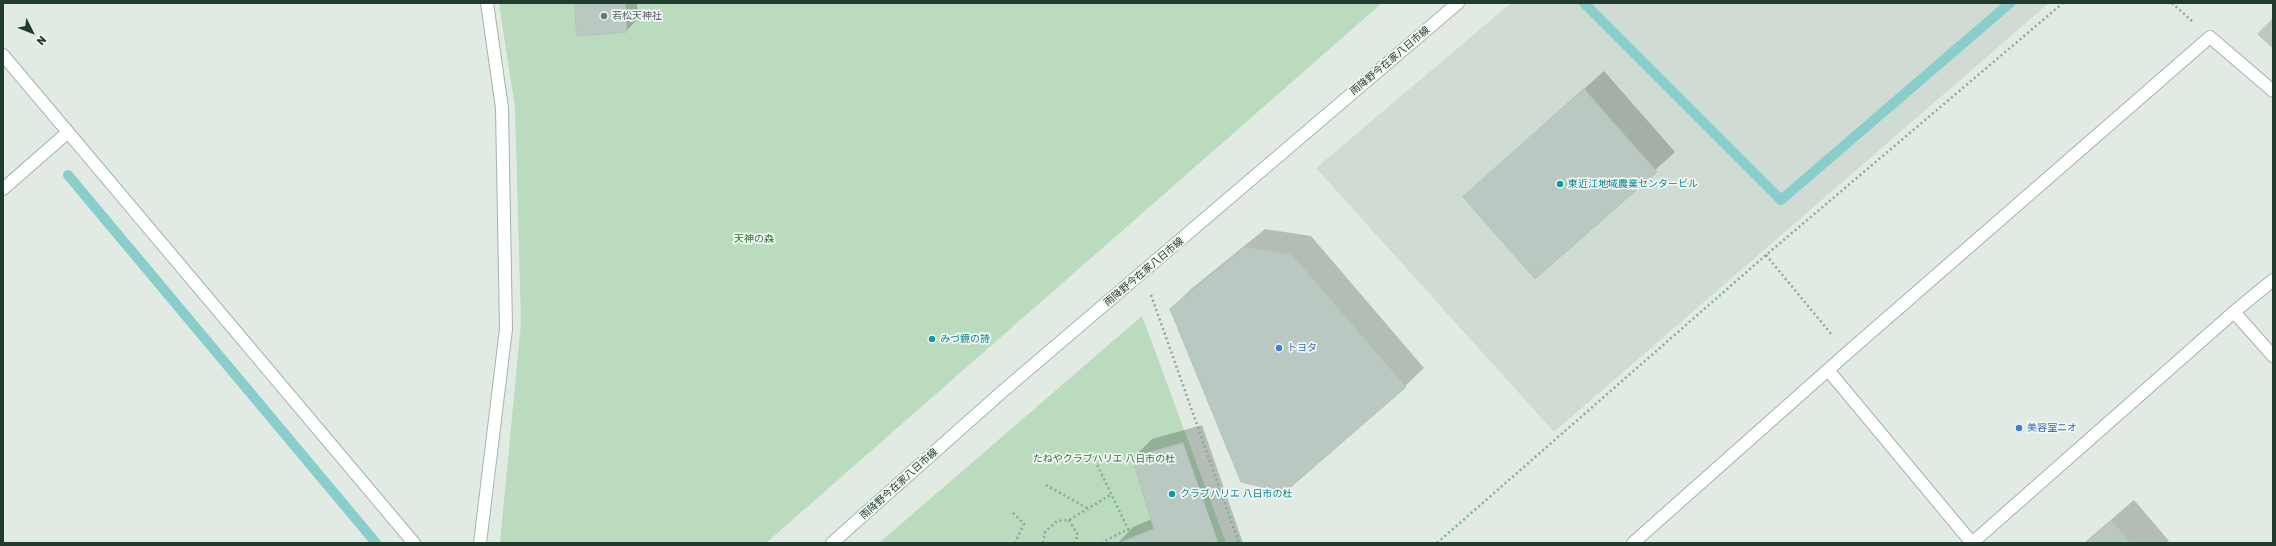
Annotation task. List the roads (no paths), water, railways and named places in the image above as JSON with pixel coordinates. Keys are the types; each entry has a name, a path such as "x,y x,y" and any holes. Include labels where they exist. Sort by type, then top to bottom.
{"street":[{"path":"480,543 506,329 502,108 487,3"},
{"name":"雨降野今在家八日市線","path":"832,543 1003,391 1458,3"},
{"path":"1633,543 1846,353 2210,37 2273,91"},
{"path":"3,55 67,133 414,543"},
{"path":"3,189 67,133"},
{"path":"1828,370 1972,543 2234,312 2273,280"},
{"path":"2234,312 2273,356"}],"waterway":[{"path":"1584,3 1781,200 2010,3"},
{"path":"68,175 376,543"}],"place":[{"name":"若松天神社","path":"604,16"},
{"name":"東近江地域農業センタービル","path":"1560,184"},
{"name":"みづ鏡の詩","path":"932,339"},
{"name":"トヨタ","path":"1279,348"},
{"name":"美容室ニオ","path":"2019,428"},
{"name":"クラブハリエ 八日市の杜","path":"1172,494"}],"park label":[{"name":"天神の森","path":"754,239"},
{"name":"たねやクラブハリエ 八日市の杜","path":"1104,459"}]}
